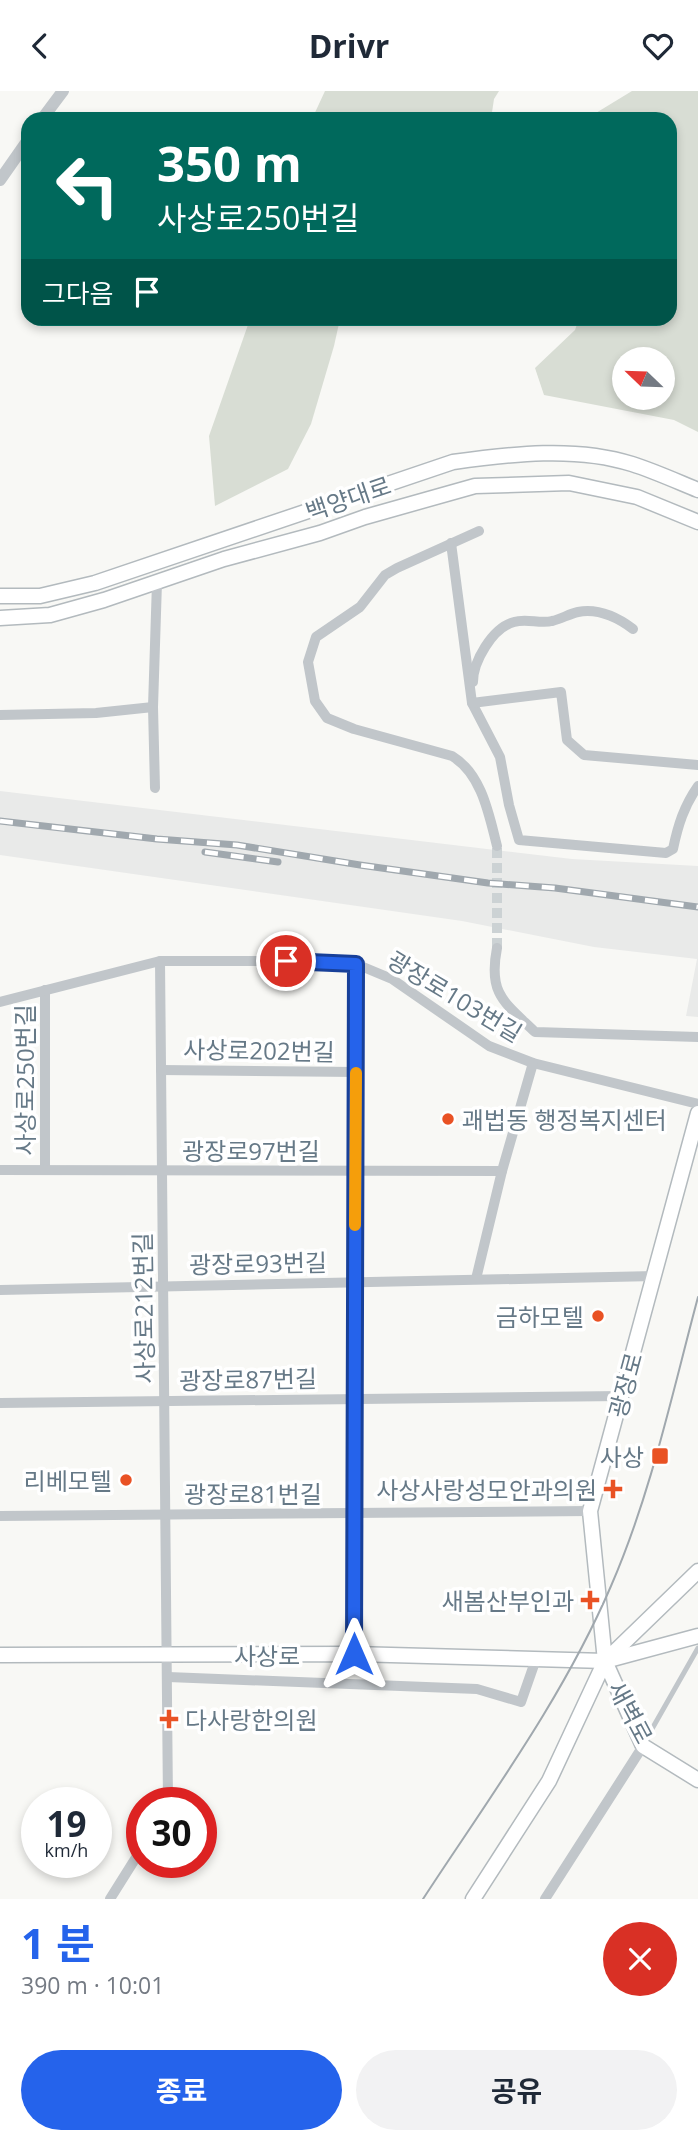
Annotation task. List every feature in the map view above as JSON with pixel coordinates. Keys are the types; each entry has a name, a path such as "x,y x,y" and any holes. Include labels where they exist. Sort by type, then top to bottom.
{"main road":[{"name":"백양대로","path":"0,596 40,596 95,583 453,462 514,454 568,453 630,463 698,490"},
{"name":"백양대로","path":"0,618 50,615 224,559 475,486 569,483 637,497 698,522"},
{"name":"광장로","path":"605,1661 590,1511 698,1113"},
{"path":"473,1899 549,1781 605,1661 698,1571"},
{"name":"사상로","path":"0,1655 354,1654 605,1661 698,1636"},
{"name":"새벽로","path":"605,1661 643,1746 698,1780"}],"street":[{"path":"47,112 63,91"},
{"path":"0,180 21,150"},
{"path":"479,531 386,575 360,607 316,637 309,662 315,701 327,717 354,729 452,756 463,762 483,799 496,846"},
{"path":"451,543 472,703 499,757 519,840 666,853 673,849 687,801 698,786"},
{"path":"155,787 153,707 157,582"},
{"path":"472,703 473,676 481,655 495,634 513,622 541,623 579,612 600,611 620,619 634,629"},
{"path":"472,703 561,692 567,740 584,755 698,765"},
{"path":"0,715 96,713 153,707"},
{"path":"496,948 492,973 502,1000 535,1032 698,1037"},
{"name":"사상로250번길","path":"0,1002 160,961 312,961 356,964"},
{"name":"사상로212번길","path":"160,961 168,1787"},
{"name":"광장로103번길","path":"356,964 392,979 489,1046 533,1063 698,1104"},
{"name":"사상로202번길","path":"354,1654 356,964"},
{"name":"사상로250번길","path":"45,991 45,1170"},
{"name":"광장로103번길","path":"502,1171 533,1063"},
{"name":"사상로202번길","path":"161,1070 356,1072"},
{"name":"광장로97번길","path":"0,1170 502,1171"},
{"path":"476,1279 502,1171"},
{"name":"광장로93번길","path":"0,1290 655,1276"},
{"name":"광장로87번길","path":"0,1403 622,1396"},
{"name":"광장로81번길","path":"0,1516 590,1511"},
{"path":"168,1677 477,1689 521,1702 536,1659"},
{"path":"545,1899 643,1746"},
{"path":"110,1899 126,1874"}],"lane":[{"path":"643,1746 698,1648"}],"shaded area":[{"path":"325,91 499,91 494,99 492,112 315,112"},
{"path":"632,91 698,91 698,432 674,420 622,410 676,409 676,347 612,347 612,408 544,395 535,368 576,326 677,326 677,112 598,112"},
{"path":"248,326 338,326 311,424 288,469 215,506 209,436"},
{"path":"0,791 572,859 698,866 698,1017 686,1016 697,959 594,947 462,921 0,855"}],"tunnel":[{"path":"497,846 497,948"}],"tram line":[{"path":"423,1899 548,1708 611,1586 649,1480 698,1297"}],"railway":[{"path":"0,821 237,845 488,883 555,888 698,907"},
{"path":"205,852 278,862"}],"slow traffic":[{"path":"355,1225 356,1073"}],"place":[{"name":"괘법동 행정복지센터","path":"448,1119"},
{"name":"금하모텔","path":"598,1316"},
{"name":"사상","path":"660,1456"},
{"name":"리베모텔","path":"126,1480"},
{"name":"사상사랑성모안과의원","path":"613,1489"},
{"name":"새봄산부인과","path":"590,1600"},
{"name":"다사랑한의원","path":"169,1719"}],"route":[{"path":"286,961 356,964 354,1654"}]}
